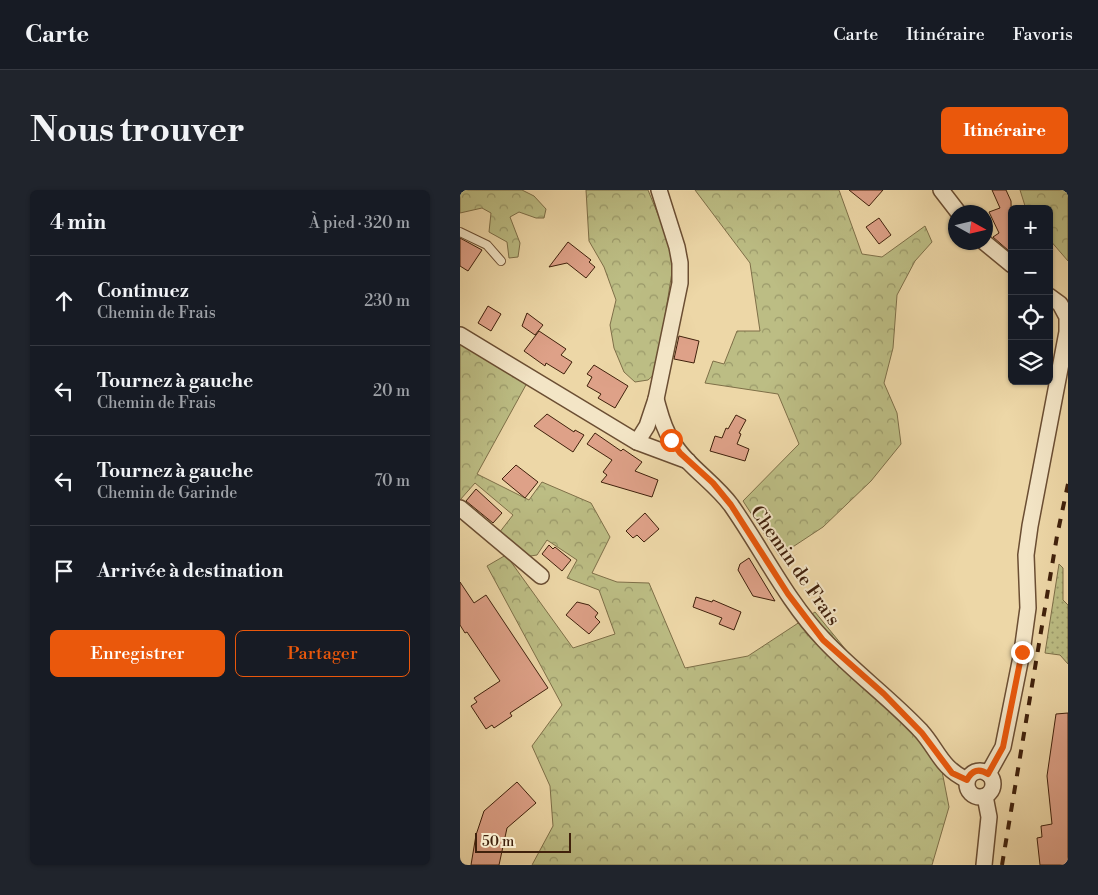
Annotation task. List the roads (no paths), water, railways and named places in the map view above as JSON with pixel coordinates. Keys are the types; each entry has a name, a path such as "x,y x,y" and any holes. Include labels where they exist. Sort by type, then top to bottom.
{"street":[{"name":"Chemin de Frais","path":"637,442 647,426 656,398 680,283 680,263 659,190"},
{"path":"942,190 953,205"},
{"path":"993,249 1008,262"},
{"path":"988,774 1003,747 1022,652 1028,608 1026,555 1030,526 1066,349 1067,317 1060,304 1053,299"},
{"path":"460,335 637,442 688,461"},
{"name":"Chemin de Frais","path":"656,398 662,422 671,440 688,461 713,483 731,505 788,594 823,640 884,694 922,733 952,773 967,780 968,790 971,794 985,796"},
{"path":"460,508 541,576"},
{"path":"967,780 974,772 979,770 992,778 992,788 985,796 989,817 984,865"}],"lane":[{"path":"460,232 487,245 500,261"}],"railway":[{"path":"1002,865 1057,536 1068,484"}]}
